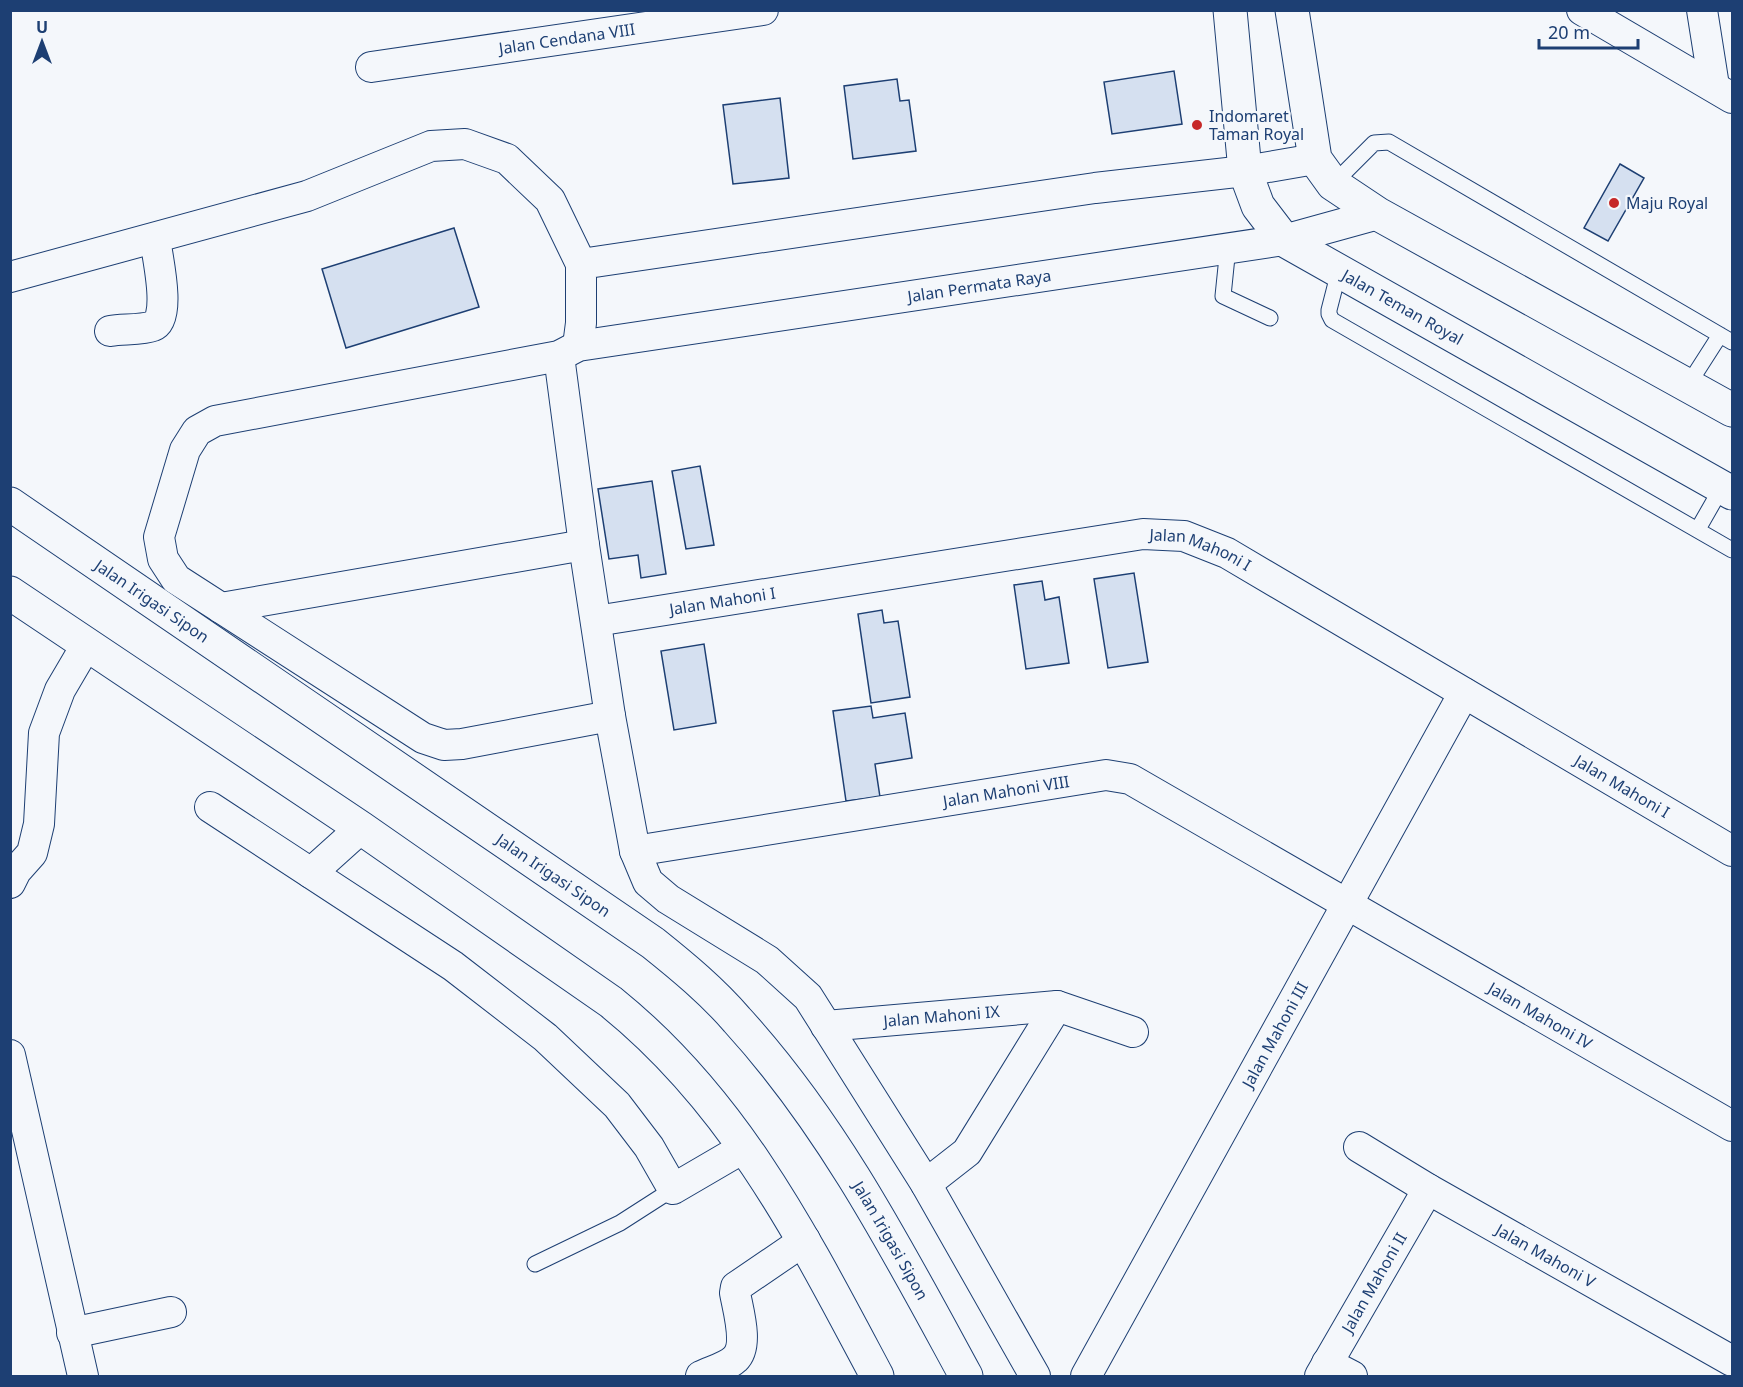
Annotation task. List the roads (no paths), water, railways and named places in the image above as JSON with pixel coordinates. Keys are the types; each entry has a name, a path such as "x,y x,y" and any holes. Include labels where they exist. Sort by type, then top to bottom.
{"street":[{"name":"Jalan Cendana VIII","path":"371,67 442,70 763,10"},
{"name":"Jalan Teman Royal","path":"1230,10 1245,171 1258,206 1284,240 1727,490"},
{"path":"1292,10 1324,171"},
{"path":"1582,10 1723,92"},
{"path":"1702,10 1723,92"},
{"path":"10,277 307,196 431,146 465,144 507,159 550,200 581,264 581,323 568,351 584,545 610,716 635,850 648,882 668,899 767,960 808,997 926,1184 1035,1377"},
{"path":"581,264 1095,188 1245,171 1324,171 1378,214 1732,410"},
{"name":"Jalan Permata Raya","path":"610,716 491,740 444,745 423,738 176,579 163,559 159,537 185,450 196,431 214,421 568,351 1284,240 1378,214"},
{"path":"110,331 154,326 159,321 163,312 162,291 154,239"},
{"name":"Jalan Irigasi Sipon","path":"10,504 643,936 692,974 737,1019 768,1056 798,1095 861,1187 966,1377"},
{"name":"Jalan Mahoni I","path":"596,621 1143,534 1184,536 1227,553 1732,851"},
{"path":"220,608 584,545"},
{"path":"10,593 361,828 611,1002 644,1028 710,1100 745,1147 805,1240 877,1377"},
{"path":"10,884 16,871 32,853 39,824 44,733 60,690 87,644"},
{"name":"Jalan Mahoni III","path":"1086,1377 1464,693"},
{"name":"Jalan Mahoni VIII","path":"635,850 1106,775 1130,778 1348,904"},
{"path":"210,807 453,966 545,1037 617,1105 649,1147 673,1189 745,1147"},
{"path":"311,873 361,828"},
{"name":"Jalan Mahoni IV","path":"1348,904 1732,1126"},
{"path":"926,1184 967,1152 1057,1006"},
{"name":"Jalan Mahoni IX","path":"826,1026 1057,1006 1133,1032"},
{"path":"10,1055 83,1377"},
{"name":"Jalan Mahoni V","path":"1359,1147 1428,1189 1732,1361"},
{"name":"Jalan Mahoni II","path":"1333,1372 1428,1189"},
{"path":"701,1377 734,1360 740,1353 742,1338 736,1287 805,1240"},
{"path":"72,1333 171,1312"}],"lane":[{"path":"1324,171 1374,143 1389,142 1726,338 1688,385"},
{"path":"1228,247 1223,296 1270,318"},
{"path":"1339,271 1329,309 1332,320 1732,550"},
{"path":"1698,529 1727,490"},
{"path":"535,1264 620,1223 673,1189"}],"place":[{"name":"Indomaret Taman Royal","path":"1197,125"},
{"name":"Maju Royal","path":"1614,203"}]}
